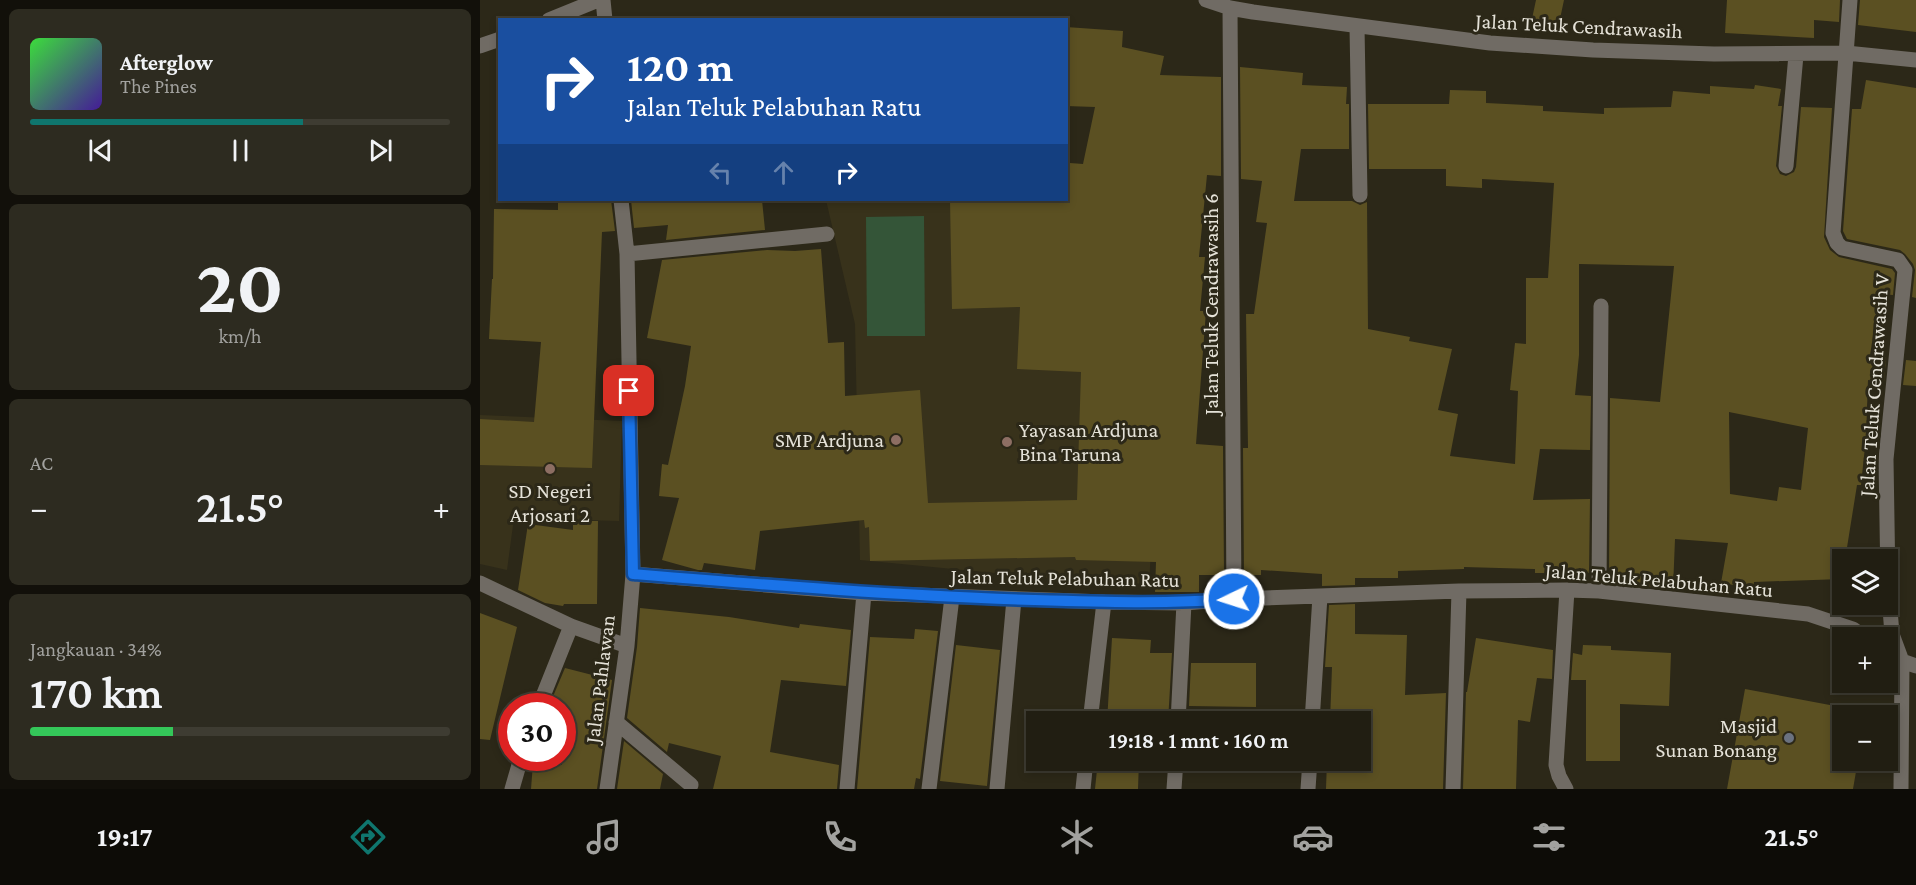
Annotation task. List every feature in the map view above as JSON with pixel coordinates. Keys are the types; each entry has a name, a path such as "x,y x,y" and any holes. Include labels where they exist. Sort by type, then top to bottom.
{"street":[{"path":"554,18 598,0"},
{"path":"603,0 605,18"},
{"name":"Jalan Teluk Cendrawasih","path":"1206,0 1230,8 1490,44 1703,54 1846,53 1916,60"},
{"name":"Jalan Teluk Cendrawasih V","path":"1850,0 1834,237 1842,248 1898,260 1905,270 1886,459 1888,584 1892,634 1909,664"},
{"name":"Jalan Teluk Cendrawasih 6","path":"1230,8 1234,599"},
{"path":"1358,27 1360,195"},
{"path":"480,46 498,40"},
{"path":"1786,166 1796,55"},
{"path":"621,201 627,254 633,574"},
{"path":"627,254 827,234"},
{"path":"1599,591 1601,306"},
{"name":"Jalan Teluk Pelabuhan Ratu","path":"633,574 864,593 1104,602 1184,603 1234,599 1459,591 1599,591 1808,614 1847,627"},
{"name":"Jalan Pahlawan","path":"607,789 627,646 633,574"},
{"path":"480,584 571,626 627,646"},
{"path":"1566,789 1556,765 1567,590"},
{"path":"1453,789 1459,591"},
{"path":"847,789 864,593"},
{"path":"1313,711 1320,596"},
{"path":"928,789 952,597"},
{"path":"997,789 1014,599"},
{"path":"1091,711 1104,602"},
{"path":"1179,711 1184,603"},
{"path":"544,693 571,626"},
{"path":"1901,789 1909,664"},
{"path":"616,722 691,785"},
{"path":"512,789 517,771"},
{"path":"1083,789 1085,771"},
{"path":"1174,789 1175,771"},
{"path":"1308,789 1309,771"}],"shaded area":[{"name":"Yayasan Ardjuna Bina Taruna","path":"826,201 1011,201 1011,296 1163,298 1149,588 860,560 855,324"},
{"name":"SD Negeri Arjosari 2","path":"480,415 622,421 619,521 514,518 507,570 480,564"}],"green space":[{"path":"924,216 925,336 867,336 866,217"}],"building":[{"path":"1536,0 1564,0 1557,33 1530,28"},
{"path":"1727,0 1840,0 1839,22 1814,20 1814,38 1725,33"},
{"path":"1860,0 1916,0 1916,32 1858,25"},
{"path":"1068,27 1123,31 1122,47 1164,56 1160,75 1221,77 1221,176 1207,175 1199,257 1205,257 1200,311 1206,311 1196,444 1223,446 1224,575 1199,575 1199,592 1155,592 1156,562 1076,560 1075,557 870,561 869,527 865,528 864,520 760,531 755,570 704,563 702,570 698,570 662,560 679,498 659,496 662,464 668,465 691,346 647,338 662,260 767,250 821,249 828,343 844,342 845,396 920,390 928,503 1077,500 1081,372 1017,369 1020,307 952,309 950,201 1068,201 1070,163 1083,164 1095,107 1068,106"},
{"path":"1240,67 1303,73 1302,85 1347,87 1349,149 1301,149 1294,201 1352,201 1360,205 1367,202 1368,329 1410,337 1409,341 1452,349 1438,410 1458,414 1450,456 1515,464 1518,391 1510,390 1515,343 1526,344 1526,278 1548,278 1554,183 1482,179 1482,188 1446,186 1446,169 1369,169 1368,104 1449,104 1450,90 1486,91 1486,103 1543,106 1543,111 1604,114 1604,108 1671,107 1673,91 1710,94 1710,86 1754,89 1755,85 1781,89 1778,106 1782,106 1776,166 1780,174 1786,176 1794,172 1796,167 1801,107 1832,108 1824,237 1830,250 1839,257 1892,269 1895,273 1893,295 1880,294 1870,355 1886,357 1884,382 1868,380 1861,485 1857,485 1847,549 1832,549 1832,579 1754,582 1753,588 1721,583 1728,543 1675,539 1673,589 1609,582 1610,398 1660,402 1674,266 1579,264 1579,355 1575,395 1591,396 1590,450 1540,449 1533,500 1590,499 1589,573 1535,573 1535,569 1464,567 1464,569 1398,571 1398,578 1355,578 1355,585 1322,586 1322,574 1261,570 1261,575 1244,575 1243,448 1248,448 1246,314 1254,314 1267,223 1256,222 1262,181 1241,179","holes":["1729,412 1808,428 1801,490 1779,487 1777,501 1730,494"]},
{"path":"1866,80 1916,88 1916,298 1912,297 1915,270 1905,254 1900,250 1847,239 1843,231 1852,109 1861,109"},
{"path":"558,201 611,201 615,231 602,232 592,468 480,465 480,419 534,422 541,342 489,339 494,209 558,210"},
{"path":"631,201 762,201 765,230 666,240 668,225 634,228"},
{"path":"1906,360 1916,361 1916,386 1903,385"},
{"path":"573,521 598,521 597,604 564,604 563,606 545,603 518,590 528,524 573,530"},
{"path":"1355,604 1355,634 1407,635 1405,695 1446,693 1443,789 1326,789 1327,771 1371,771 1371,711 1330,711 1332,667 1325,667 1329,605"},
{"path":"640,608 729,617 799,628 800,624 851,630 846,686 781,680 770,752 839,765 837,789 713,789 721,756 669,743 667,752 627,718"},
{"path":"480,613 517,627 501,693 498,693 498,707 490,740 480,739"},
{"path":"915,629 938,631 920,779 916,778 914,789 857,789 870,637 914,639"},
{"path":"1112,638 1151,640 1150,653 1172,653 1169,711 1108,711"},
{"path":"1476,638 1553,650 1552,679 1537,678 1530,722 1518,720 1516,789 1463,789 1466,692"},
{"path":"956,645 1000,650 987,786 940,781"},
{"path":"1583,645 1611,646 1611,650 1671,653 1669,706 1620,704 1620,761 1586,761 1586,680 1571,680 1573,653 1582,655"},
{"path":"1191,663 1256,663 1256,707 1189,706"},
{"path":"565,668 612,680 597,789 531,789 532,771 576,771 576,693 554,693"},
{"name":"Masjid Sunan Bonang","path":"1745,689 1832,705 1832,771 1856,771 1853,789 1727,789"},
{"path":"624,741 663,774 660,789 617,789"},
{"path":"1097,771 1139,771 1138,789 1095,789"}],"place":[{"name":"SMP Ardjuna","path":"896,440"},
{"name":"Yayasan Ardjuna Bina Taruna","path":"1007,442"},
{"name":"SD Negeri Arjosari 2","path":"550,469"},
{"name":"Masjid Sunan Bonang","path":"1789,738"}],"route":[{"path":"629,391 633,574 864,593 952,597 1184,603 1234,599"}]}
